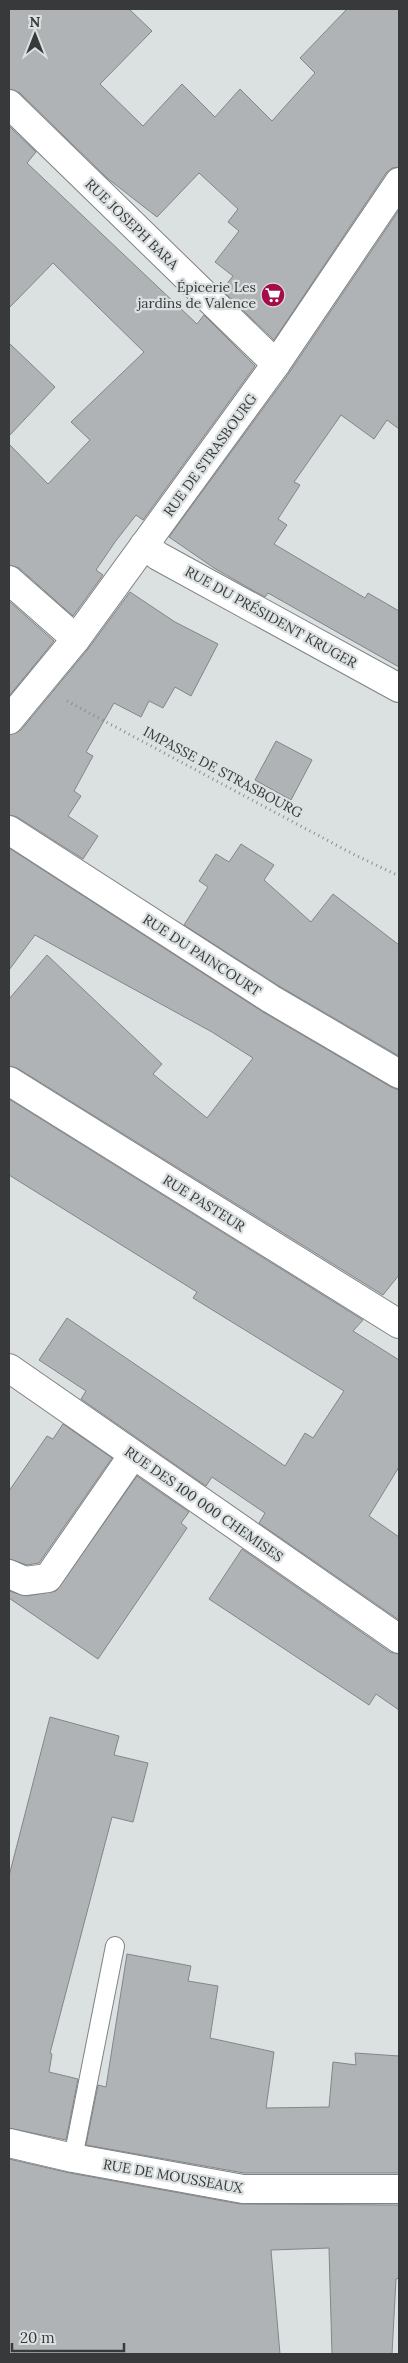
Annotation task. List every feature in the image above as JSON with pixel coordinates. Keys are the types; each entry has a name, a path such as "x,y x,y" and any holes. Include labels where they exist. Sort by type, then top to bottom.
{"street":[{"name":"RUE JOSEPH BARA","path":"9,104 276,364"},
{"name":"RUE DE STRASBOURG","path":"9,720 76,639 276,364 399,182"},
{"name":"RUE DU PRÉSIDENT KRUGER","path":"144,544 158,556 399,688"},
{"path":"9,580 76,639"},
{"name":"RUE DU PAINCOURT","path":"9,830 271,999 399,1074"},
{"name":"RUE PASTEUR","path":"9,1081 399,1324"},
{"name":"RUE DES 100 000 CHEMISES","path":"9,1368 399,1639"},
{"path":"9,1574 25,1581 48,1578 133,1455"},
{"name":"RUE DE MOUSSEAUX","path":"9,2143 73,2158 243,2189 399,2189"}],"lane":[{"path":"73,2158 115,1946"}],"path":[{"name":"IMPASSE DE STRASBOURG","path":"38,685 353,854 399,876"}],"building":[{"path":"9,9 129,9 152,31 100,84 143,126 182,84 215,117 240,89 272,121 315,73 300,58 347,9 399,9 399,167 392,168 386,173 274,340 222,290 233,276 215,262 239,231 228,222 238,209 199,173 157,217 107,178 20,93 9,89"},
{"path":"9,126 36,152 27,163 197,324 204,315 255,366 143,520 136,515 115,542 96,570 103,575 73,616 19,568 9,565 9,444 48,484 90,440 71,422 144,352 53,263 9,308"},
{"path":"399,210 399,429 387,420 374,439 341,415 294,482 300,485 278,519 287,525 274,544 365,598 368,593 399,611 399,667 268,593 265,597 254,591 214,568 169,537 289,373"},
{"path":"9,343 55,387 9,436"},
{"path":"130,592 175,622 218,644 191,696 175,687 163,708 149,701 141,717 114,703 86,752 93,756 74,791 81,796 68,816 98,836 83,859 17,817 9,815 9,735 21,730 88,649"},
{"path":"9,601 54,641 9,696"},
{"path":"276,741 312,760 291,800 255,780"},
{"path":"241,844 274,865 264,880 311,922 333,894 399,945 399,1056 279,986 184,925 208,887 199,881 216,854 229,862"},
{"path":"9,848 263,1012 399,1090 399,1275 383,1295 17,1068 9,1066 9,999 47,955 162,1064 153,1074 207,1118 253,1058 212,1032 35,935 9,970"},
{"path":"9,1099 363,1320 353,1331 399,1360 399,1467 369,1516 399,1537 399,1620 259,1523 265,1513 212,1477 206,1486 81,1399 86,1391 39,1360 67,1318 285,1466 305,1433 313,1438 344,1391 193,1298 197,1292 9,1175"},
{"path":"63,1424 112,1458 39,1563 27,1565 9,1559 9,1491 47,1436 53,1439"},
{"path":"137,1476 189,1512 181,1523 187,1528 98,1659 9,1598 9,1591 27,1596 56,1591"},
{"path":"242,1549 390,1652 399,1654 399,1710 376,1694 369,1705 209,1599"},
{"path":"50,1717 119,1736 114,1755 148,1763 133,1822 112,1817 50,2053 52,2054 49,2072 78,2079 66,2140 9,2128 9,1876"},
{"path":"127,1954 191,1966 188,1981 218,1986 210,2038 274,2052 266,2108 329,2107 333,2062 356,2065 355,2053 399,2056 399,2173 244,2173 86,2145 98,2085 106,2087"},
{"path":"9,2159 70,2173 240,2204 399,2205 399,2278 396,2279 392,2354 332,2354 329,2248 271,2250 280,2354 9,2354"}],"place":[{"name":"Épicerie Les jardins de Valence","path":"273,295"}]}
